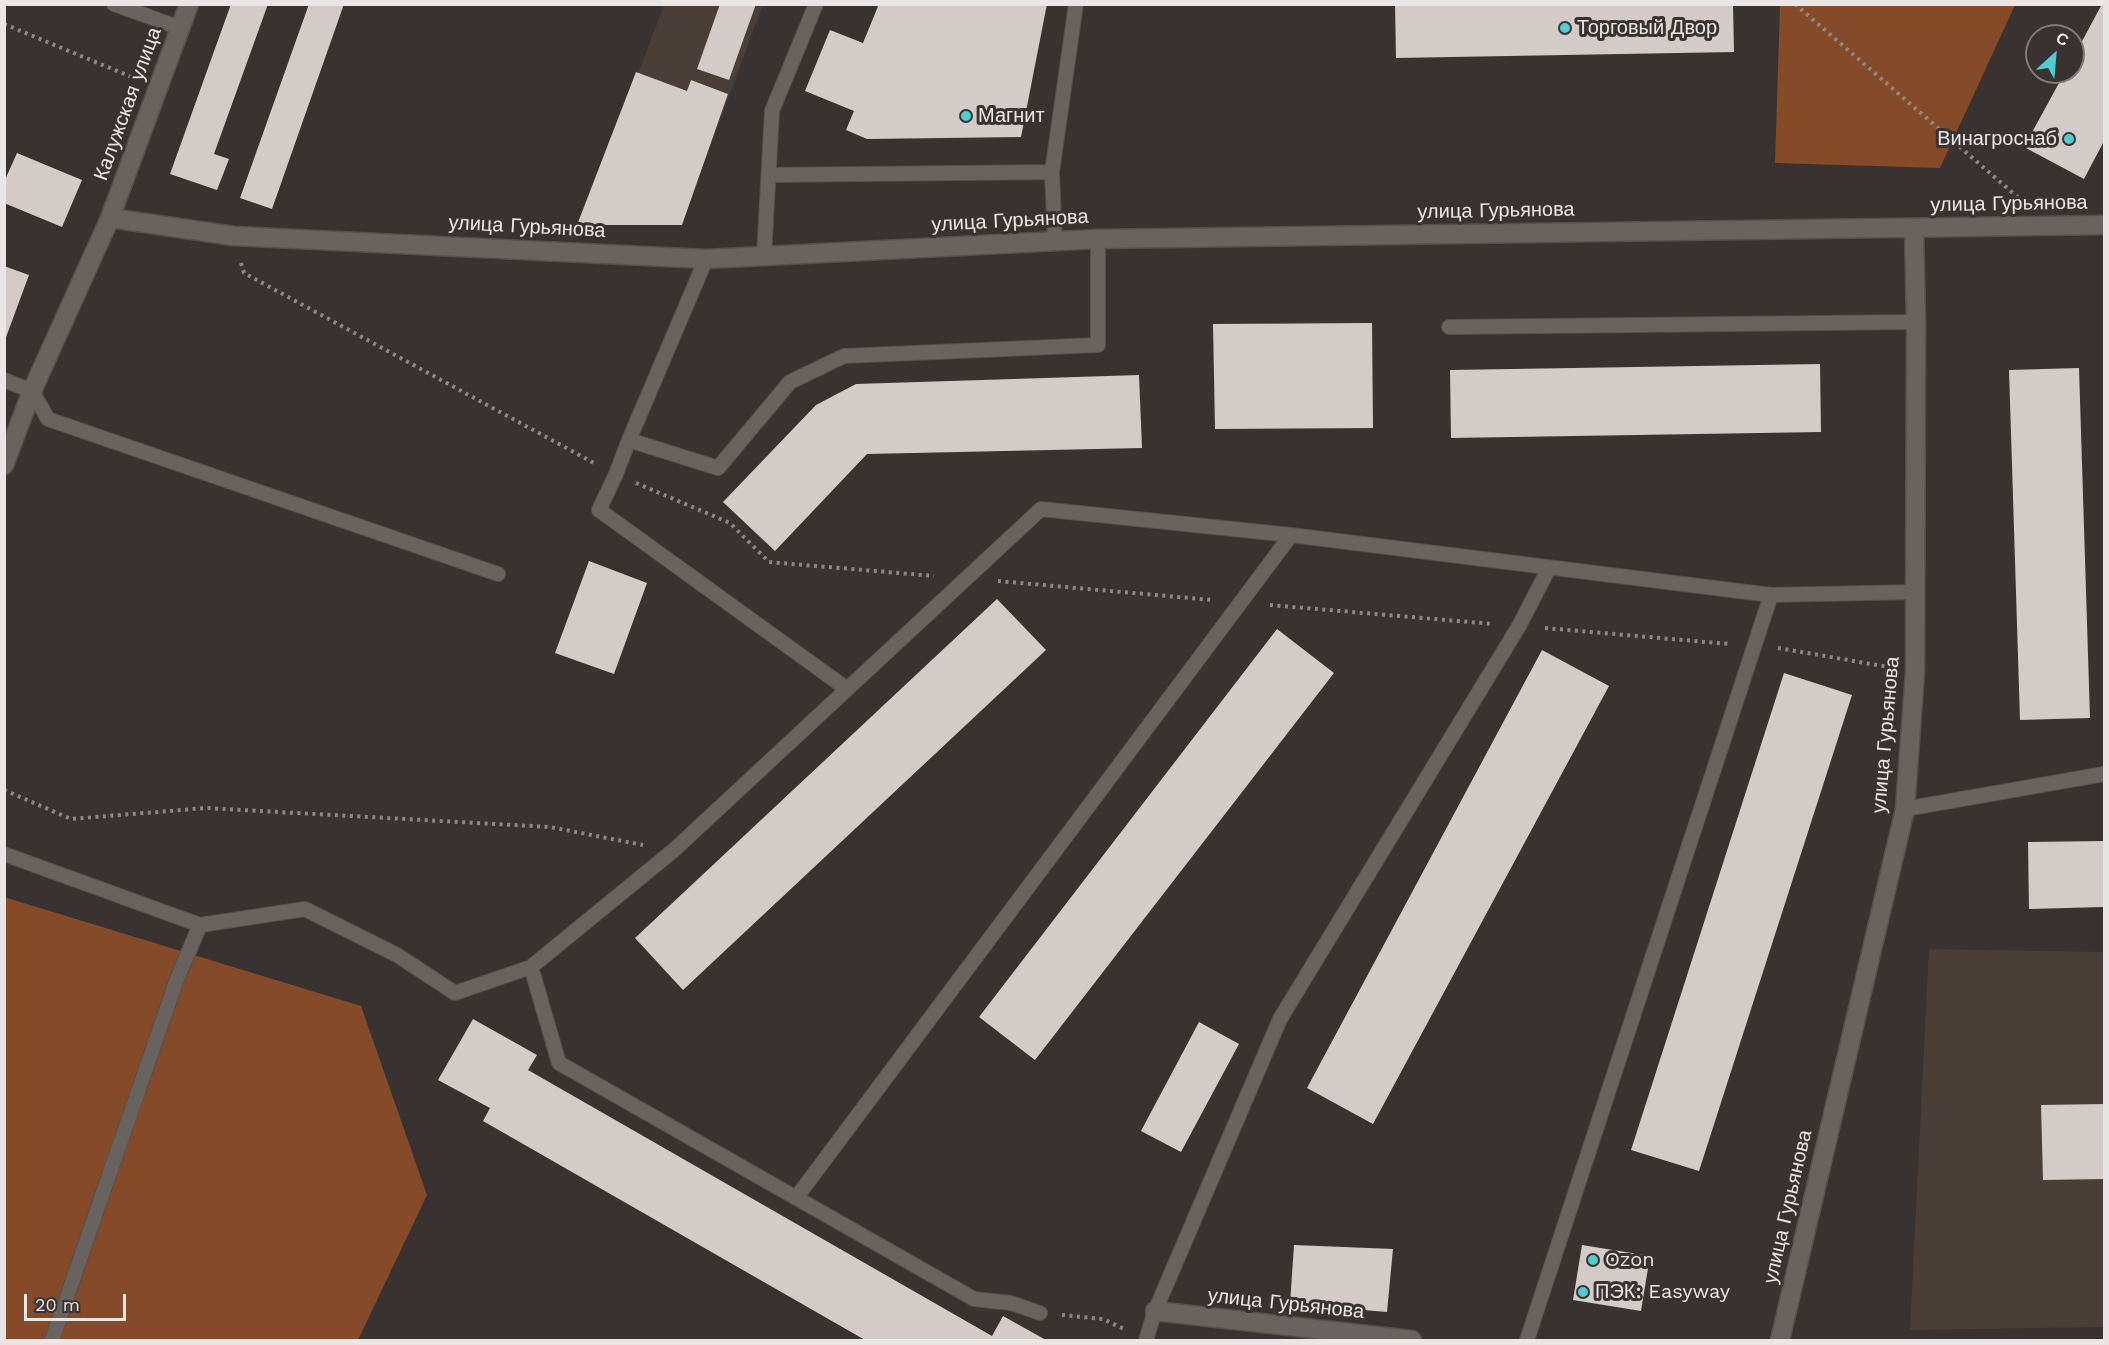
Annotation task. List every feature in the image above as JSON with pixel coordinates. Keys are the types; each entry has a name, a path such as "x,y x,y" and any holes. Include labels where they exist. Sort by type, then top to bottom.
{"street":[{"name":"Калужская улица","path":"4,465 32,391 110,218 189,4"},
{"name":"улица Гурьянова","path":"110,218 234,236 706,259 1098,239 2104,225"},
{"name":"улица Гурьянова","path":"1779,1341 1905,809 1915,672 1914,228"},
{"name":"улица Гурьянова","path":"1155,1311 1412,1341"}],"lane":[{"path":"114,4 180,28"},
{"path":"764,256 772,111 816,4"},
{"path":"1055,241 1052,172 1076,4"},
{"path":"769,175 1052,172"},
{"path":"629,440 718,468 790,382 844,356 1098,345 1098,239"},
{"path":"706,259 599,510 847,689"},
{"path":"1449,327 1916,322"},
{"path":"4,380 32,391 48,418 498,574"},
{"path":"4,854 200,925 304,909 397,955 455,993 531,967 674,850 1041,509 1291,535 1771,595 1916,592"},
{"path":"796,1198 1291,535"},
{"path":"1146,1340 1155,1311 1281,1019 1519,626 1549,568"},
{"path":"1527,1341 1771,595"},
{"path":"1905,809 2104,774"},
{"path":"52,1341 177,979 200,925"},
{"path":"531,967 559,1063 974,1299 1011,1303 1040,1313"}],"path":[{"path":"1795,4 2050,226"},
{"path":"4,24 158,88"},
{"path":"4,790 71,819 206,808 550,827 674,850"},
{"path":"1040,1313 1103,1319 1146,1340"}],"shaded area":[{"path":"1780,4 2015,5 1940,168 1775,163"},
{"path":"664,5 763,5 684,217 584,217"},
{"path":"4,897 361,1006 427,1195 358,1340 5,1340"},
{"path":"1929,949 2104,952 2104,1327 1910,1330"}],"building":[{"path":"231,4 268,4 214,154 229,159 217,190 170,174"},
{"path":"309,4 344,4 272,209 240,198"},
{"path":"720,4 756,4 729,80 697,69"},
{"path":"879,4 1047,4 1021,137 867,139 846,130 854,111 805,91 830,30 863,43"},
{"name":"Торговый Двор","path":"1395,4 1733,4 1734,52 1396,58"},
{"path":"2104,4 2104,141 2084,179 2024,147 2058,84 2085,84 2085,36"},
{"path":"636,72 687,91 691,80 728,94 682,225 577,225"},
{"path":"17,153 82,180 62,227 4,203 4,182"},
{"path":"4,266 29,275 5,340 4,340"},
{"path":"1372,323 1373,428 1215,429 1213,324"},
{"path":"1820,364 1821,432 1451,438 1450,370"},
{"path":"2079,368 2090,718 2020,720 2009,370"},
{"path":"1139,375 1142,448 867,454 775,551 723,502 816,405 856,384"},
{"path":"589,561 647,583 614,674 555,653"},
{"path":"997,599 1046,650 683,990 635,938"},
{"path":"1277,629 1334,673 1035,1060 979,1017"},
{"path":"1542,650 1609,686 1373,1124 1307,1088"},
{"path":"1784,673 1852,695 1699,1171 1631,1150"},
{"path":"2104,841 2104,907 2029,909 2028,842"},
{"path":"473,1019 537,1055 528,1070 992,1336 1003,1316 1046,1340 865,1340 483,1121 490,1108 438,1080"},
{"path":"1199,1022 1239,1044 1181,1152 1141,1131"},
{"path":"2104,1104 2104,1179 2043,1180 2041,1105"},
{"path":"1294,1245 1393,1249 1387,1312 1290,1304"},
{"path":"1582,1245 1650,1256 1641,1311 1573,1300"}],"place":[{"name":"Торговый Двор","path":"1565,28"},
{"name":"Магнит","path":"966,116"},
{"name":"Винагроснаб","path":"2069,139"},
{"name":"Ozon","path":"1593,1260"},
{"name":"ПЭК: Easyway","path":"1583,1292"}]}
